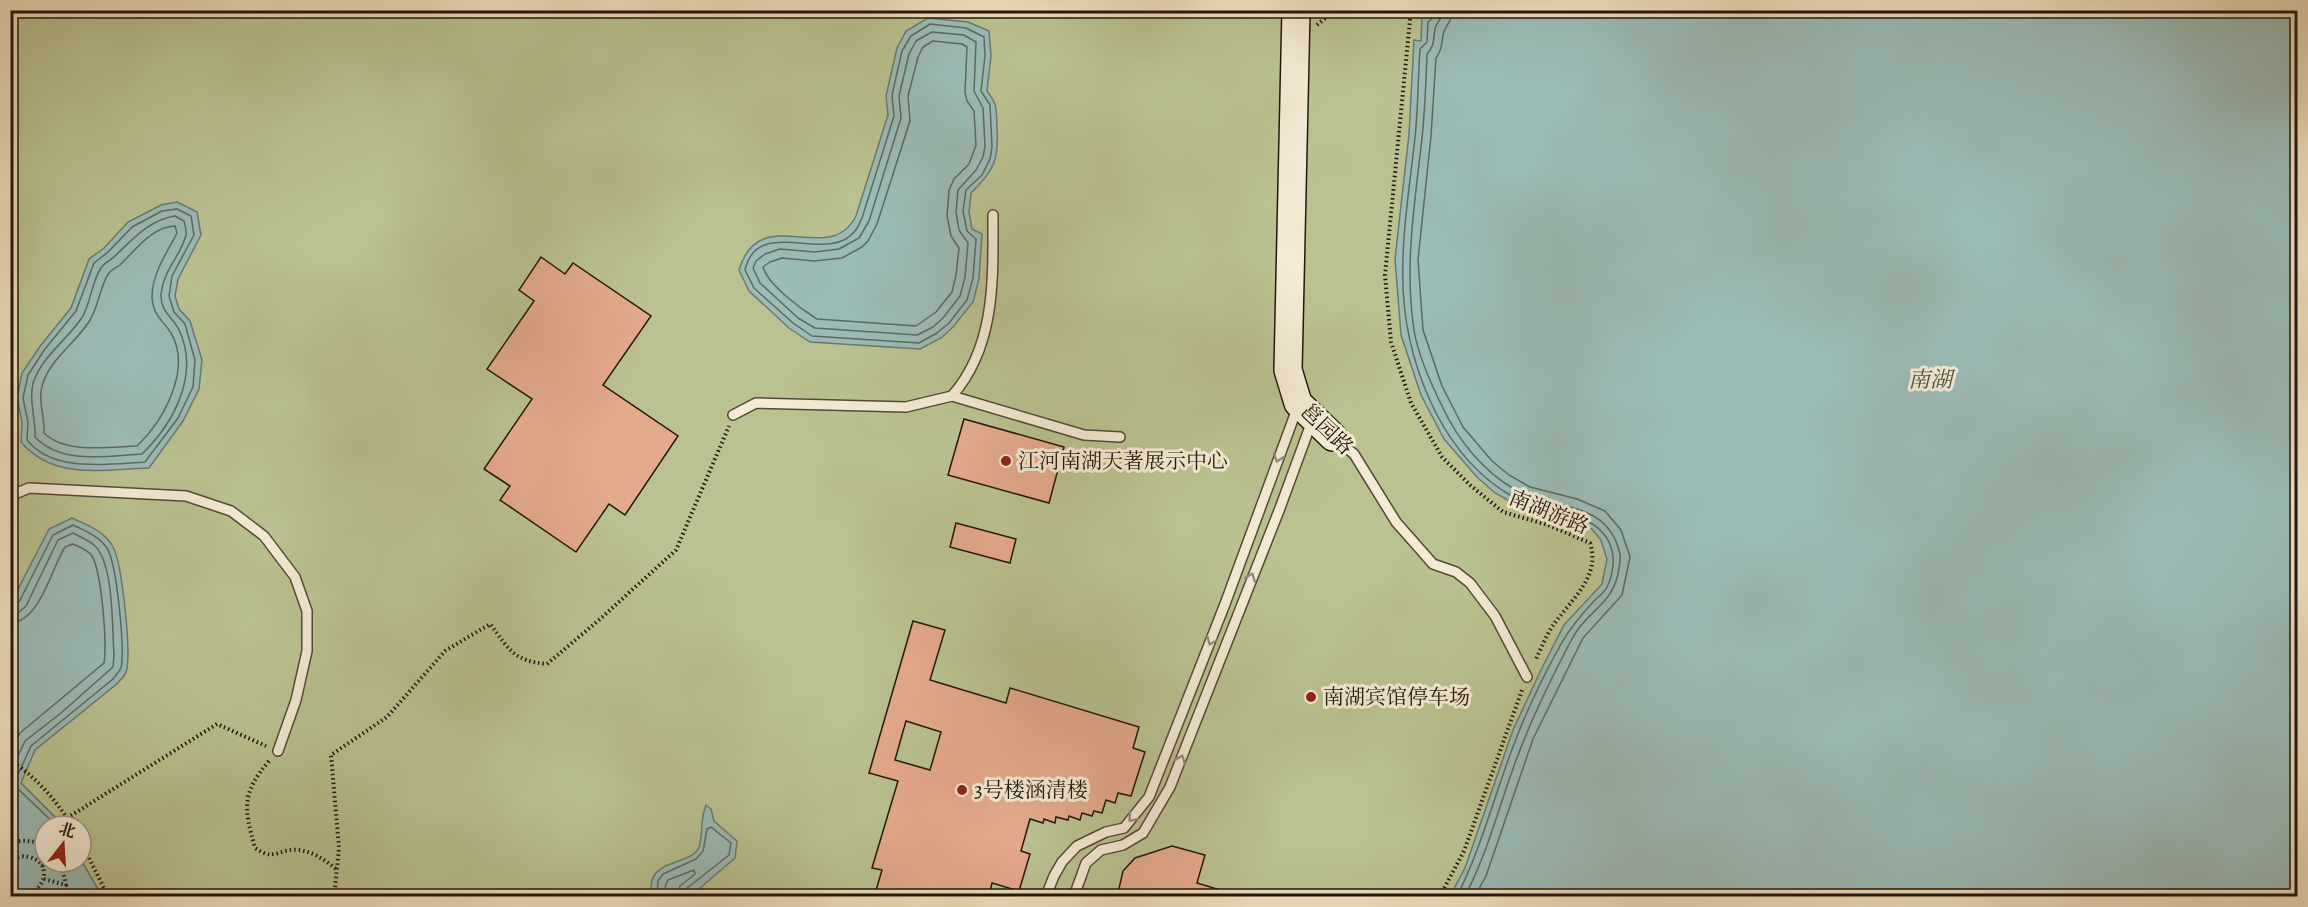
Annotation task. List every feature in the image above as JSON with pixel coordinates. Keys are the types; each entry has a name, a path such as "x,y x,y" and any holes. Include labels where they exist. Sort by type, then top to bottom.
{"street":[{"name":"邕园路","path":"1296,10 1288,370 1306,411 1333,437"}],"lane":[{"path":"952,396 965,381 974,364 987,327 993,267 993,215"},
{"path":"733,415 756,403 906,407 952,396 1084,435 1120,437"},
{"path":"1046,897 1058,869 1077,846 1106,832 1124,828 1149,797 1225,604 1306,411"},
{"path":"1074,897 1086,863 1101,850 1123,845 1143,833 1170,787 1280,508 1306,411"},
{"name":"邕园路","path":"1333,437 1354,454 1396,522 1433,564 1456,572 1470,584 1495,616 1527,677"},
{"path":"10,496 29,488 186,496 231,511 264,536 295,577 307,611 307,651 301,681 288,727 278,751"}],"path":[{"name":"南湖游路","path":"1411,10 1385,275 1391,342 1411,403 1442,457 1470,485 1503,512 1548,525 1590,543 1594,555 1592,571 1553,625 1527,677 1464,851 1440,897"},
{"path":"337,897 335,888 339,848 331,755 387,717 445,651 490,624 513,654 530,662 547,664 676,549 733,415"},
{"path":"73,814 217,724 278,751 252,783 246,802 255,848 263,854 274,856 287,851 311,852 337,870"},
{"path":"10,760 45,789 65,814"},
{"path":"10,843 17,841 33,843"},
{"path":"10,862 26,856 33,859"},
{"path":"93,866 110,897"},
{"path":"10,890 19,896 32,895 42,886 43,874"},
{"path":"44,879 66,885 64,874"}],"green space":[{"path":"10,11 2297,11 2297,896 11,896"}],"water":[{"name":"南湖","path":"1430,10 2297,11 2297,896 1450,896 1465,868 1513,730 1564,625 1602,584 1607,559 1601,540 1592,529 1570,520 1522,508 1495,493 1477,477 1444,439 1421,395 1401,335 1395,259 1409,134 1414,40 1421,41 1422,14 1429,14"},
{"path":"928,18 968,22 989,31 991,56 987,91 996,107 997,147 994,163 971,193 969,212 972,229 982,234 979,279 973,302 941,338 920,349 810,342 789,328 749,291 739,270 749,250 762,239 778,236 829,237 844,231 856,216 888,115 886,96 897,48 906,31"},
{"path":"177,202 197,212 201,235 178,279 175,296 179,309 190,321 202,360 199,389 183,421 149,468 80,470 48,463 21,442 22,422 17,398 22,373 71,308 89,259 104,248 128,222 161,205"},
{"path":"72,518 95,529 110,541 116,556 123,589 128,663 124,676 118,683 35,750 21,783 52,814 33,814 33,874 89,874 102,896 11,896 11,603 49,529"},
{"path":"706,805 711,809 714,821 737,841 735,858 700,888 686,896 650,896 652,880 657,872 696,852 699,847"}],"building":[{"path":"541,257 565,274 573,263 651,316 603,385 678,436 625,515 609,504 576,552 500,500 510,486 484,469 532,399 487,369 534,301 519,290"},
{"name":"江河南湖天著展示中心","path":"964,419 1064,447 1049,503 948,475"},
{"path":"956,523 1016,539 1010,563 950,547"},
{"name":"3号楼涵清楼","path":"913,621 945,630 930,680 1006,703 1010,688 1139,727 1133,748 1145,752 1131,796 1118,793 1115,803 1106,800 1102,813 1094,811 1092,816 1082,813 1080,820 1069,816 1068,820 1056,817 1055,823 1044,819 1043,823 1030,819 1021,851 1030,854 1019,891 992,883 989,897 874,897 882,870 872,868 898,781 869,773","holes":["906,721 941,732 930,770 895,760"]},
{"path":"1172,846 1205,855 1197,883 1227,892 1227,897 1117,897 1123,871 1135,858"}],"place":[{"name":"江河南湖天著展示中心","path":"1006,461"},
{"name":"南湖宾馆停车场","path":"1311,697"},
{"name":"3号楼涵清楼","path":"962,790"}]}
